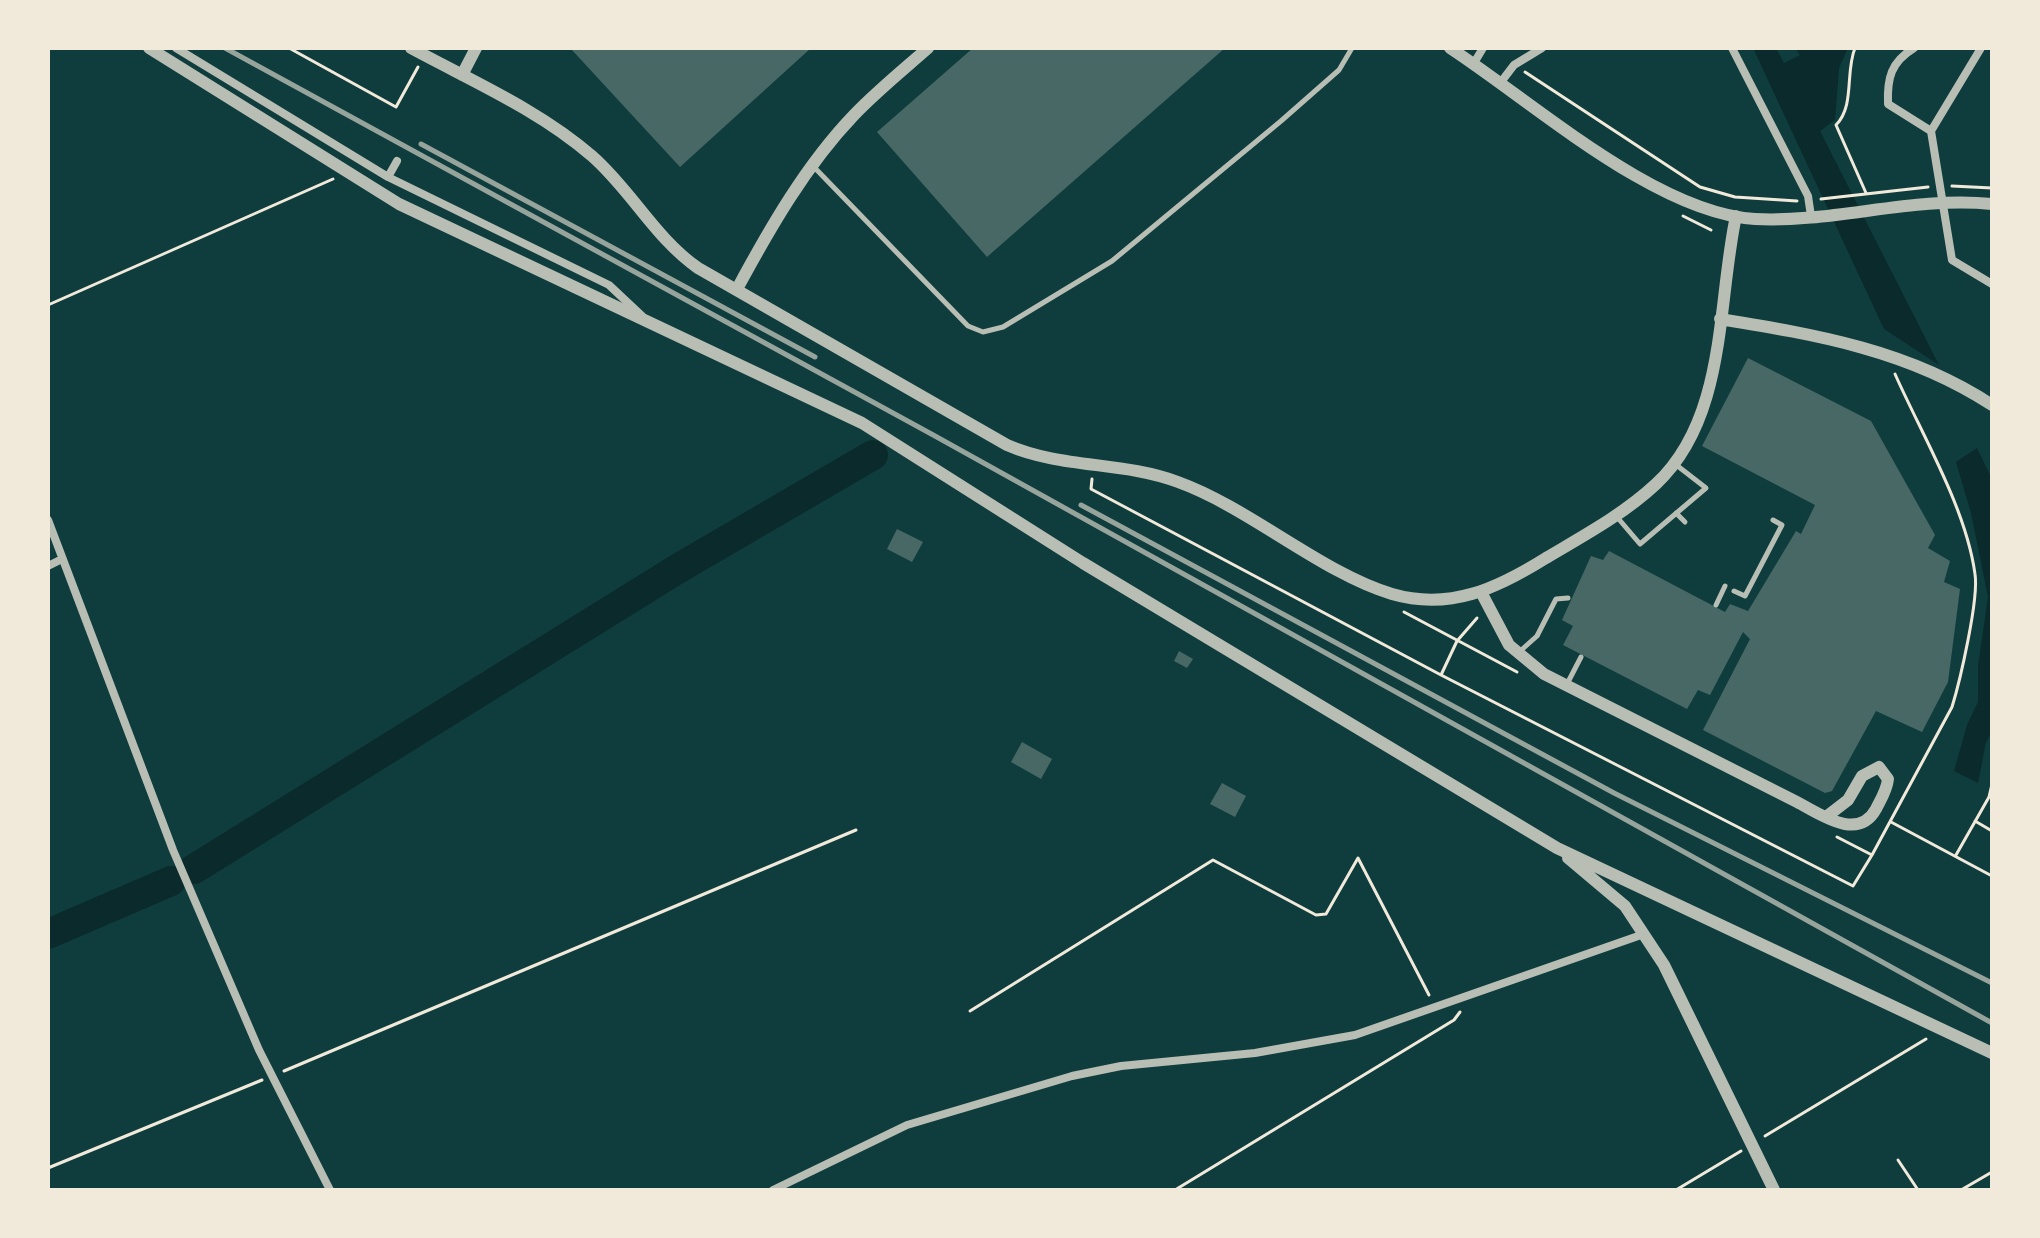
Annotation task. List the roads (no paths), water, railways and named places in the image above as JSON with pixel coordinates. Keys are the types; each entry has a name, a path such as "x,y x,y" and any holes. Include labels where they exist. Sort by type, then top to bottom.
{"street":[{"path":"149,48 399,204 862,423 1083,563 1557,848 1992,1053"},
{"path":"176,48 388,177 609,285 648,322"},
{"path":"411,48 432,54 566,136 617,182 669,244 698,268 1031,456 1127,469 1180,482 1388,592 1439,600 1481,592 1524,572 1616,515 1656,484 1674,463 1702,409 1736,216"},
{"path":"462,75 476,48"},
{"path":"737,289 812,165 855,113 928,48"},
{"path":"1450,48 1665,193 1694,206 1736,216 1816,215 1941,201 1992,204"},
{"path":"1474,63 1483,48"},
{"path":"1501,82 1514,65 1542,48"},
{"path":"1732,48 1816,215"},
{"path":"1914,48 1893,65 1887,81 1888,104 1931,131"},
{"path":"1992,55 1981,48 1931,131 1952,260 1992,284"},
{"path":"388,177 397,161"},
{"path":"1720,319 1846,341 1885,352 1945,378 1992,405"},
{"path":"48,520 173,850 272,1076 330,1190"},
{"path":"48,566 62,559"},
{"path":"1481,592 1497,628 1518,653 1544,674 1826,817 1851,825 1871,819 1887,788 1888,779 1879,767 1862,776 1848,800 1826,817"},
{"path":"1557,848 1625,906 1664,965 1774,1190"},
{"path":"773,1190 907,1125 1072,1076 1121,1066 1255,1053 1331,1040 1436,1009 1644,934"}],"lane":[{"path":"812,165 968,326 983,332 993,330 1016,320 1112,261 1316,91 1339,70 1352,48"},
{"path":"1616,515 1640,544 1706,488 1674,463"},
{"path":"1676,513 1685,522"},
{"path":"1734,591 1745,596 1782,525 1773,520"},
{"path":"1716,605 1725,586"},
{"path":"1518,653 1537,636 1556,599 1568,598"},
{"path":"1567,685 1581,657"}],"water":[{"path":"1753,48 1776,48 1784,63 1800,55 1795,48 1848,48 1839,68 1835,120 1820,131 1939,365 1884,329"},
{"path":"1977,448 1992,479 1992,732 1986,742 1978,783 1954,771 1967,725 1978,702 1978,666 1988,597 1971,513 1956,462"}],"waterway":[{"path":"194,869 679,568 873,455"},
{"path":"48,934 171,881"}],"railway":[{"path":"225,48 935,436 1992,1023"},
{"path":"421,144 815,357"},
{"path":"1081,505 1614,793 1992,983"}]}
